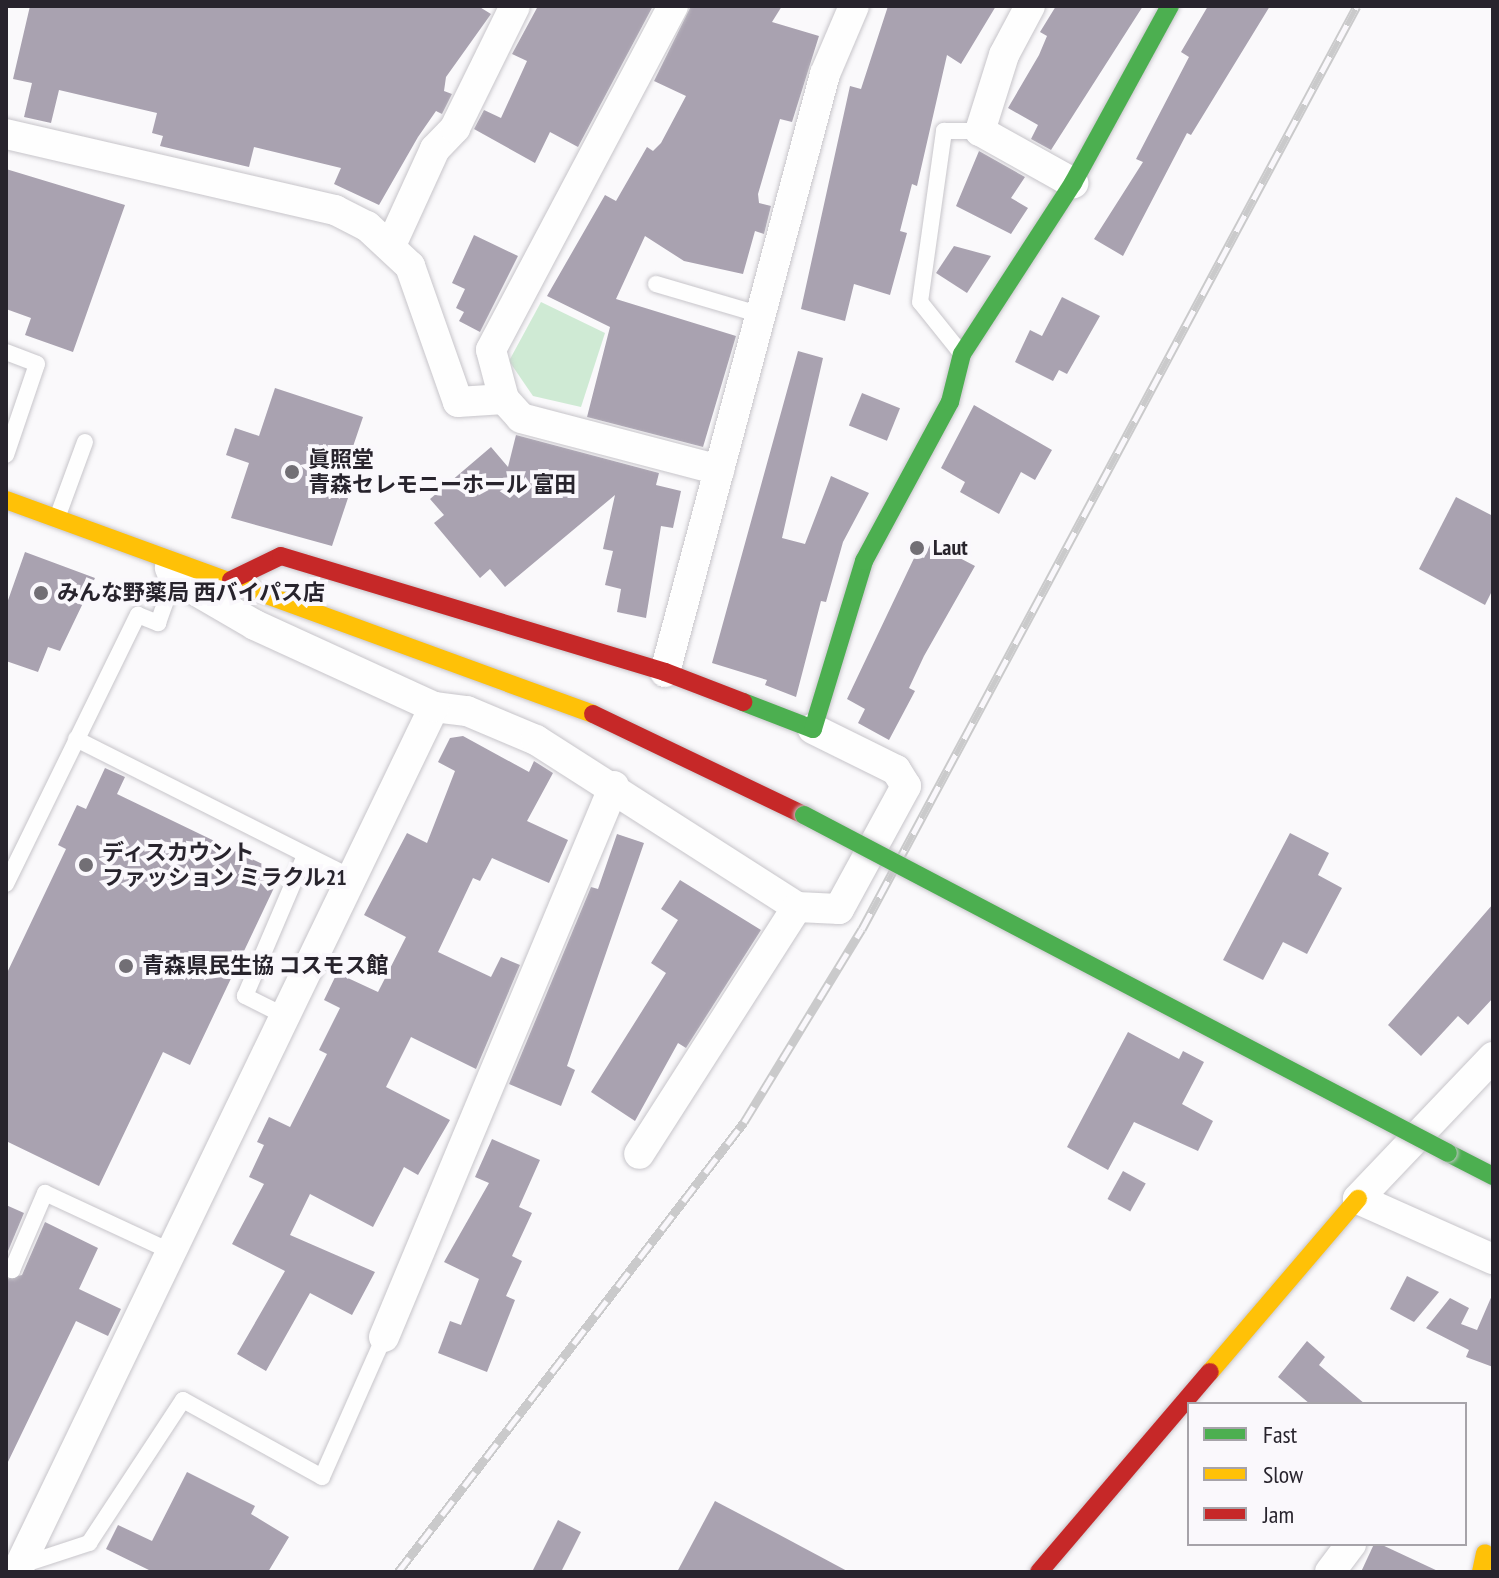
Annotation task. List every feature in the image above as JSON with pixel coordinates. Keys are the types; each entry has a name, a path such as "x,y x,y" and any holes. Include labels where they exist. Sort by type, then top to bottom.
{"street":[{"path":"392,243 435,149 455,128 515,6"},
{"path":"673,6 491,350 504,399 521,418 719,470"},
{"path":"665,672 825,74 854,6"},
{"path":"1030,6 1004,55 980,131 1073,183"},
{"path":"813,729 864,561 950,402 962,354 1073,183 1170,6"},
{"path":"6,134 335,210 392,243 410,266 458,402 504,399"},
{"path":"6,500 171,569 255,625 434,707 467,711 536,740 614,786 797,907 839,909 906,786 896,770 813,729 665,672 281,556 231,580"},
{"path":"171,569 231,580 628,727 804,815 1493,1176"},
{"path":"21,1566 434,707"},
{"path":"384,1337 614,786"},
{"path":"639,1154 797,907"},
{"path":"1039,1572 1358,1199 1488,1069"},
{"path":"1358,1199 1493,1259"},
{"path":"1330,1572 1350,1546"}],"lane":[{"path":"962,354 920,302 944,131 980,131"},
{"path":"656,284 761,315"},
{"path":"6,352 37,364 6,455"},
{"path":"57,519 85,442"},
{"path":"6,884 138,615 158,623 171,569"},
{"path":"76,739 352,878"},
{"path":"285,1016 245,996 305,855"},
{"path":"6,1267 12,1270 45,1193 172,1252"},
{"path":"21,1566 89,1543 183,1400 322,1477 384,1337"}],"green space":[{"path":"541,302 605,333 581,407 533,396 509,361"}],"building":[{"path":"30,6 478,6 491,14 446,77 444,91 452,94 442,114 436,111 418,137 379,205 334,184 341,168 254,147 249,167 160,146 163,136 152,133 157,113 59,90 51,123 24,117 32,83 13,79"},
{"path":"538,6 653,6 578,147 550,132 535,163 474,129 484,110 501,118 527,61 512,54"},
{"path":"691,6 782,6 772,22 819,36 792,122 780,119 758,194 759,203 771,206 764,234 755,231 743,274 684,261 645,236 616,299 736,336 703,447 587,417 610,327 547,296 605,195 616,201 647,147 653,151 661,143 686,96 654,81"},
{"path":"888,6 996,6 961,64 947,55 917,186 912,184 900,231 907,233 890,295 854,284 845,321 801,309 850,86 861,89"},
{"path":"1056,6 1143,6 1051,150 1031,139 1038,125 1008,108 1039,55 1047,36 1040,32"},
{"path":"1208,6 1270,6 1191,135 1187,133 1123,256 1094,239 1143,162 1136,159 1189,57 1181,52"},
{"path":"979,151 1025,177 1011,198 1028,208 1011,234 956,206"},
{"path":"6,169 125,205 73,352 25,335 31,318 6,309"},
{"path":"474,235 518,256 480,332 459,321 464,312 456,308 465,289 452,283"},
{"path":"954,246 991,256 967,293 936,273"},
{"path":"1062,297 1100,316 1067,374 1059,370 1053,381 1015,362 1030,330 1042,336"},
{"path":"798,351 823,358 782,538 805,544 831,476 869,493 843,542 826,602 821,601 796,697 765,685 767,680 712,663"},
{"path":"275,388 363,417 341,482 352,486 332,546 231,518 249,463 226,455 235,428 259,436"},
{"path":"862,393 900,408 887,441 849,425"},
{"path":"974,405 1052,450 1035,480 1021,472 999,514 960,492 965,482 941,468"},
{"path":"516,435 659,473 656,485 681,491 673,528 661,526 646,618 617,612 621,589 605,585 613,551 603,549 615,495 505,587 490,569 480,578 434,523 444,515 430,499 491,447 508,467"},
{"path":"1456,497 1493,516 1493,589 1485,605 1419,569"},
{"path":"931,543 975,566 924,656 909,688 915,691 889,740 858,723 865,709 847,699 916,554 924,558"},
{"path":"25,552 95,578 60,651 48,647 38,672 6,661 6,606"},
{"path":"463,736 529,772 534,761 553,773 527,821 568,840 549,883 492,858 480,881 473,878 438,952 491,977 501,957 520,965 476,1069 411,1037 386,1087 450,1120 418,1175 404,1167 373,1227 310,1194 290,1235 375,1272 352,1315 310,1293 266,1371 237,1354 285,1271 232,1244 264,1184 249,1177 264,1145 257,1142 269,1117 290,1127 327,1054 319,1050 340,1008 324,1000 337,973 378,992 406,937 364,915 407,833 427,843 455,771 438,762 450,738"},
{"path":"105,768 125,777 117,794 281,873 190,1065 163,1052 99,1186 6,1141 6,975 66,849 58,845 77,805 86,809"},
{"path":"1290,833 1329,853 1318,875 1342,888 1307,954 1283,942 1263,980 1223,960"},
{"path":"617,834 644,843 567,1066 575,1070 561,1106 509,1084 591,887 598,889"},
{"path":"680,880 761,930 686,1048 678,1043 635,1121 591,1092 666,973 651,963 678,920 661,909"},
{"path":"1493,904 1493,998 1468,1025 1458,1016 1421,1056 1388,1025"},
{"path":"1128,1032 1179,1059 1183,1051 1204,1062 1182,1104 1213,1121 1198,1151 1134,1122 1108,1170 1067,1147"},
{"path":"492,1139 540,1160 519,1207 532,1213 512,1256 522,1261 506,1296 515,1300 487,1372 438,1353 450,1321 461,1325 479,1279 444,1262 489,1183 475,1177"},
{"path":"1123,1171 1146,1184 1130,1212 1107,1199"},
{"path":"6,1205 24,1213 6,1256"},
{"path":"45,1222 98,1248 79,1289 121,1309 108,1336 76,1321 6,1466 6,1279 22,1275"},
{"path":"1407,1276 1439,1292 1414,1322 1390,1309"},
{"path":"1493,1293 1493,1367 1466,1357 1469,1350 1426,1328 1450,1298 1469,1308 1461,1324 1477,1330"},
{"path":"1307,1341 1325,1357 1319,1365 1363,1402 1308,1402 1278,1377"},
{"path":"187,1472 255,1506 251,1514 289,1537 268,1572 153,1572 106,1549 118,1525 152,1541"},
{"path":"715,1501 776,1533 849,1572 677,1572"},
{"path":"558,1520 581,1532 561,1572 532,1572"},
{"path":"1373,1546 1384,1546 1440,1572 1361,1572"}],"railway":[{"path":"398,1572 744,1122 862,929 1357,6"}],"traffic: fast":[{"path":"743,702 813,729 864,561 950,402 962,354 1073,183 1170,6"},
{"path":"804,815 1448,1153"},
{"path":"1448,1153 1493,1176"}],"traffic: slow":[{"path":"6,500 593,714"},
{"path":"1210,1372 1358,1199"},
{"path":"1481,1572 1485,1553"}],"traffic: jam":[{"path":"231,580 281,556 665,672 743,702"},
{"path":"593,714 804,815"},
{"path":"1039,1572 1210,1372"}],"place":[{"name":"眞照堂 青森セレモニーホール 富田","path":"292,472"},
{"name":"Laut","path":"917,548"},
{"name":"みんな野薬局 西バイパス店","path":"41,593"},
{"name":"ディスカウント ファッション ミラクル21","path":"86,865"},
{"name":"青森県民生協 コスモス館","path":"126,966"}]}
